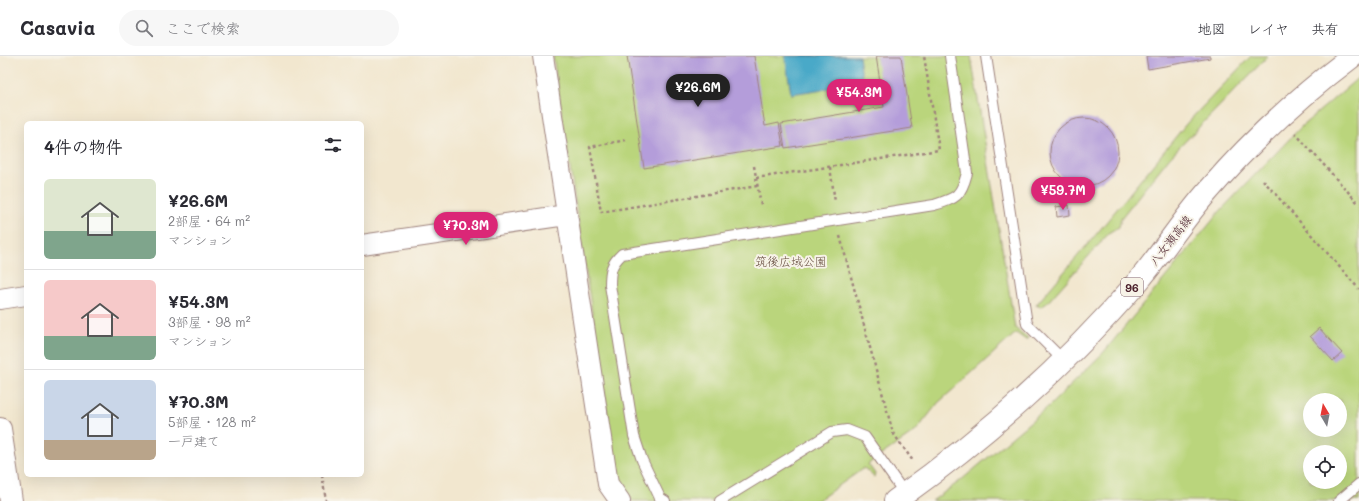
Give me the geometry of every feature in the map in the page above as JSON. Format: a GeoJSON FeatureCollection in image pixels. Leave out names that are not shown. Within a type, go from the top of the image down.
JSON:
{"type":"FeatureCollection","features":[{"type":"Feature","properties":{"kind":"main road","name":"八女瀬高線"},"geometry":{"type":"LineString","coordinates":[[900,497],[989,429],[1064,362],[1140,278],[1209,190],[1280,117],[1330,73],[1353,56]]}},
{"type":"Feature","properties":{"kind":"main road"},"geometry":{"type":"LineString","coordinates":[[0,429],[11,501]]}},
{"type":"Feature","properties":{"kind":"street"},"geometry":{"type":"LineString","coordinates":[[543,56],[608,484],[620,501]]}},
{"type":"Feature","properties":{"kind":"street"},"geometry":{"type":"LineString","coordinates":[[364,245],[566,215]]}},
{"type":"Feature","properties":{"kind":"street"},"geometry":{"type":"LineString","coordinates":[[0,299],[24,295]]}},
{"type":"Feature","properties":{"kind":"lane"},"geometry":{"type":"LineString","coordinates":[[665,501],[660,498],[634,436],[610,285],[610,271],[613,262],[622,254],[934,205],[953,199],[962,190],[967,173],[950,56]]}},
{"type":"Feature","properties":{"kind":"lane"},"geometry":{"type":"LineString","coordinates":[[986,56],[1027,324],[1064,362]]}},
{"type":"Feature","properties":{"kind":"lane"},"geometry":{"type":"LineString","coordinates":[[720,501],[832,432],[847,430],[865,437],[900,497]]}},
{"type":"Feature","properties":{"kind":"lane"},"geometry":{"type":"LineString","coordinates":[[1339,501],[1359,484]]}},
{"type":"Feature","properties":{"kind":"path"},"geometry":{"type":"LineString","coordinates":[[756,178],[939,150],[924,56]]}},
{"type":"Feature","properties":{"kind":"path"},"geometry":{"type":"LineString","coordinates":[[1280,117],[1359,204]]}},
{"type":"Feature","properties":{"kind":"path"},"geometry":{"type":"LineString","coordinates":[[626,140],[590,147],[601,212],[757,186]]}},
{"type":"Feature","properties":{"kind":"path"},"geometry":{"type":"LineString","coordinates":[[754,166],[761,205]]}},
{"type":"Feature","properties":{"kind":"path"},"geometry":{"type":"LineString","coordinates":[[830,167],[835,202]]}},
{"type":"Feature","properties":{"kind":"path"},"geometry":{"type":"LineString","coordinates":[[1263,180],[1359,288]]}},
{"type":"Feature","properties":{"kind":"path"},"geometry":{"type":"LineString","coordinates":[[840,235],[893,433],[915,464]]}},
{"type":"Feature","properties":{"kind":"path"},"geometry":{"type":"LineString","coordinates":[[322,477],[326,501]]}},
{"type":"Feature","properties":{"kind":"green space","name":"筑後広域公園"},"geometry":{"type":"Polygon","coordinates":[[[553,56],[971,56],[1015,328],[1028,338],[1026,340],[1016,333],[938,403],[916,431],[868,464],[875,474],[874,477],[864,468],[817,501],[632,501],[617,477],[553,56]]]}},
{"type":"Feature","properties":{"kind":"green space"},"geometry":{"type":"Polygon","coordinates":[[[1251,56],[1268,56],[1169,158],[1121,218],[1119,227],[1110,232],[1047,303],[1041,307],[1036,305],[1099,231],[1187,123],[1251,56]]]}},
{"type":"Feature","properties":{"kind":"green space"},"geometry":{"type":"Polygon","coordinates":[[[1359,77],[1359,501],[932,501],[960,481],[1049,406],[1103,353],[1221,210],[1302,126],[1359,77]]]}},
{"type":"Feature","properties":{"kind":"water"},"geometry":{"type":"Polygon","coordinates":[[[785,56],[859,56],[863,83],[791,94],[785,56]]]}},
{"type":"Feature","properties":{"kind":"building"},"geometry":{"type":"Polygon","coordinates":[[[627,56],[754,56],[765,126],[779,123],[783,146],[644,168],[627,56]]]}},
{"type":"Feature","properties":{"kind":"building"},"geometry":{"type":"Polygon","coordinates":[[[876,56],[901,56],[912,128],[785,148],[781,124],[884,107],[876,56]]]}},
{"type":"Feature","properties":{"kind":"building"},"geometry":{"type":"Polygon","coordinates":[[[1146,56],[1210,56],[1210,58],[1148,69],[1146,56]]]}},
{"type":"Feature","properties":{"kind":"building"},"geometry":{"type":"Polygon","coordinates":[[[1077,118],[1091,118],[1103,124],[1112,133],[1118,145],[1116,165],[1108,176],[1097,184],[1091,186],[1077,186],[1071,184],[1060,176],[1052,165],[1050,159],[1050,145],[1052,139],[1060,128],[1071,120],[1077,118]]]}},
{"type":"Feature","properties":{"kind":"building"},"geometry":{"type":"Polygon","coordinates":[[[1069,205],[1070,215],[1057,217],[1056,207],[1069,205]]]}},
{"type":"Feature","properties":{"kind":"building"},"geometry":{"type":"Polygon","coordinates":[[[1319,328],[1342,353],[1333,361],[1310,336],[1319,328]]]}}]}
